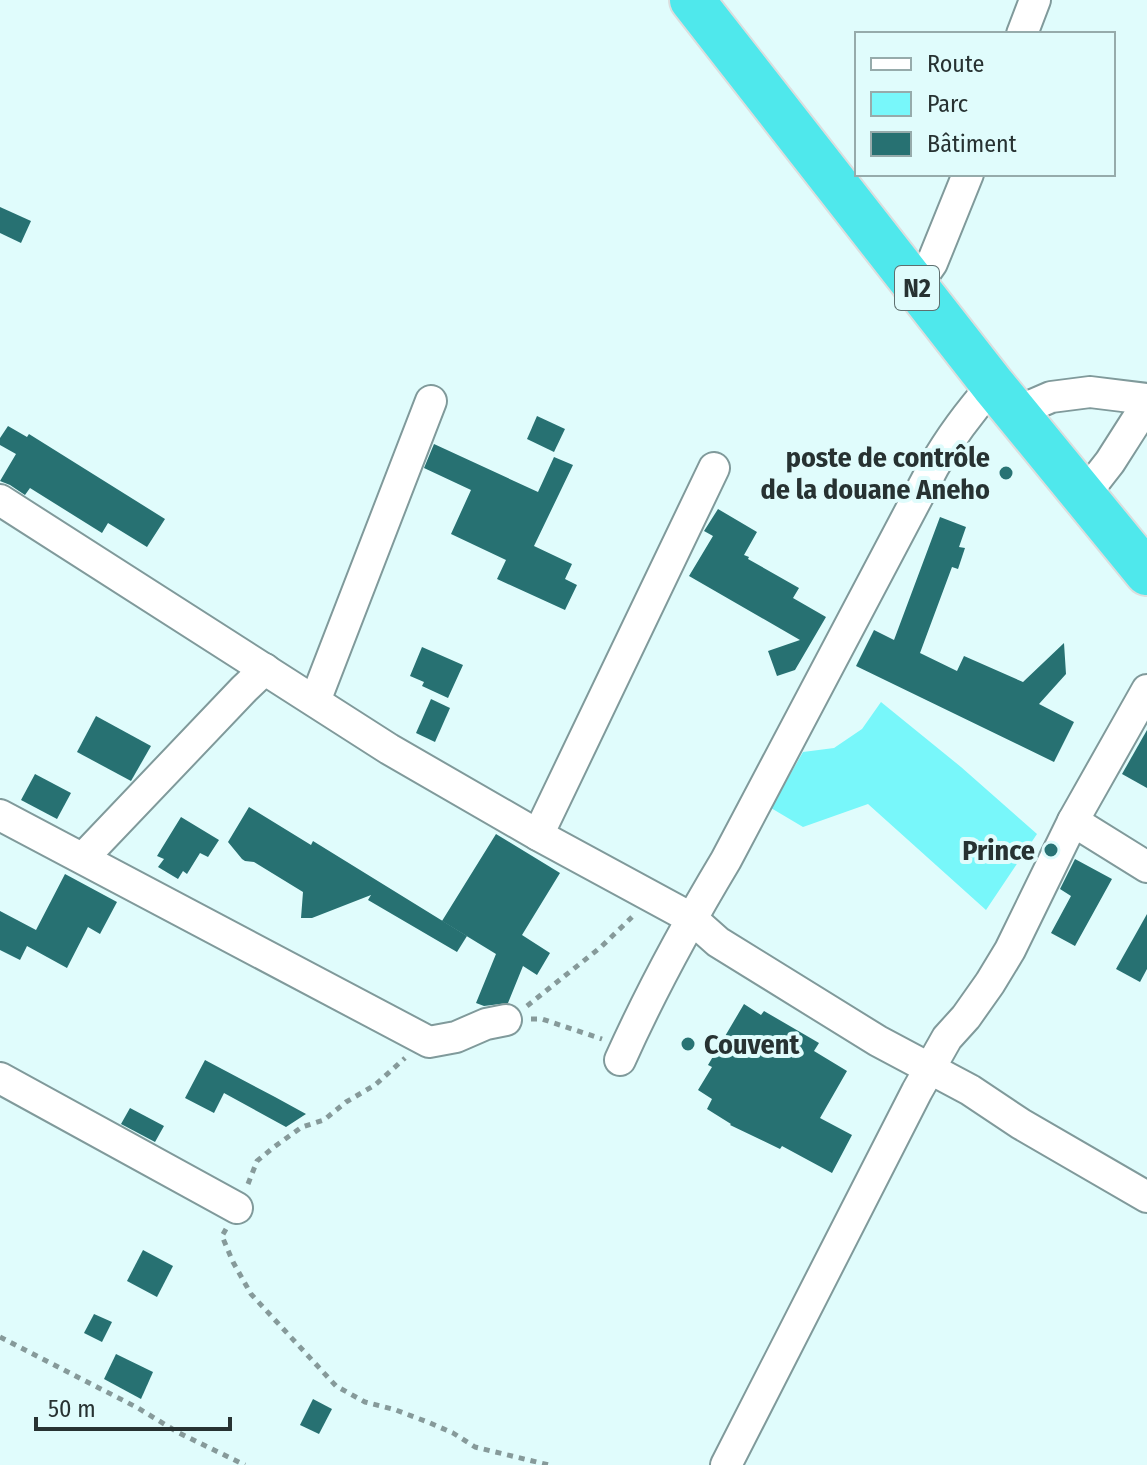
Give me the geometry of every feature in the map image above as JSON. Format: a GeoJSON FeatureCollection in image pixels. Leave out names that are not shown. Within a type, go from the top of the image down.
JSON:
{"type":"FeatureCollection","features":[{"type":"Feature","properties":{"kind":"highway","name":"N2"},"geometry":{"type":"LineString","coordinates":[[692,0],[916,286],[1147,573]]}},
{"type":"Feature","properties":{"kind":"street"},"geometry":{"type":"LineString","coordinates":[[1023,32],[1035,0]]}},
{"type":"Feature","properties":{"kind":"street"},"geometry":{"type":"LineString","coordinates":[[916,286],[937,253],[967,176]]}},
{"type":"Feature","properties":{"kind":"street"},"geometry":{"type":"LineString","coordinates":[[624,1052],[691,918],[726,860],[934,466],[969,412],[1005,398],[1090,392],[1147,401],[1110,462],[1085,494]]}},
{"type":"Feature","properties":{"kind":"street"},"geometry":{"type":"LineString","coordinates":[[315,701],[431,401]]}},
{"type":"Feature","properties":{"kind":"street"},"geometry":{"type":"LineString","coordinates":[[538,835],[714,468]]}},
{"type":"Feature","properties":{"kind":"street"},"geometry":{"type":"LineString","coordinates":[[0,500],[389,749],[691,918],[718,942],[763,971],[878,1041],[970,1090],[1021,1124],[1147,1197]]}},
{"type":"Feature","properties":{"kind":"street"},"geometry":{"type":"LineString","coordinates":[[83,858],[265,669]]}},
{"type":"Feature","properties":{"kind":"street"},"geometry":{"type":"LineString","coordinates":[[726,1465],[917,1091],[947,1038],[966,1017],[1010,950],[1073,821],[1147,690]]}},
{"type":"Feature","properties":{"kind":"street"},"geometry":{"type":"LineString","coordinates":[[0,815],[429,1042],[456,1037],[486,1024],[506,1020]]}},
{"type":"Feature","properties":{"kind":"street"},"geometry":{"type":"LineString","coordinates":[[1073,821],[1147,867]]}},
{"type":"Feature","properties":{"kind":"street"},"geometry":{"type":"LineString","coordinates":[[0,1078],[237,1208]]}},
{"type":"Feature","properties":{"kind":"path"},"geometry":{"type":"LineString","coordinates":[[506,1020],[601,947],[651,895]]}},
{"type":"Feature","properties":{"kind":"path"},"geometry":{"type":"LineString","coordinates":[[506,1020],[542,1019],[604,1040],[624,1052]]}},
{"type":"Feature","properties":{"kind":"path"},"geometry":{"type":"LineString","coordinates":[[429,1042],[375,1085],[324,1120],[302,1127],[257,1161],[222,1236],[251,1294],[336,1386],[365,1402],[396,1410],[453,1433],[475,1447],[549,1465]]}},
{"type":"Feature","properties":{"kind":"path"},"geometry":{"type":"LineString","coordinates":[[0,1337],[245,1465]]}},
{"type":"Feature","properties":{"kind":"green space"},"geometry":{"type":"Polygon","coordinates":[[[881,702],[1037,834],[986,910],[868,804],[803,827],[771,808],[803,752],[834,748],[862,729],[881,702]]]}},
{"type":"Feature","properties":{"kind":"building"},"geometry":{"type":"Polygon","coordinates":[[[0,207],[31,221],[21,243],[0,233],[0,207]]]}},
{"type":"Feature","properties":{"kind":"building"},"geometry":{"type":"Polygon","coordinates":[[[537,416],[565,429],[554,452],[527,439],[537,416]]]}},
{"type":"Feature","properties":{"kind":"building"},"geometry":{"type":"Polygon","coordinates":[[[8,426],[27,437],[29,434],[165,519],[147,547],[108,523],[102,533],[30,488],[25,495],[0,481],[16,454],[0,445],[0,438],[8,426]]]}},
{"type":"Feature","properties":{"kind":"building"},"geometry":{"type":"Polygon","coordinates":[[[434,444],[538,492],[554,457],[573,465],[534,546],[572,564],[565,579],[577,585],[565,610],[497,579],[506,560],[451,534],[471,490],[424,468],[434,444]]]}},
{"type":"Feature","properties":{"kind":"building"},"geometry":{"type":"Polygon","coordinates":[[[718,509],[757,532],[744,555],[748,559],[799,588],[793,598],[826,617],[795,670],[777,676],[768,651],[800,640],[689,576],[713,536],[704,531],[718,509]]]}},
{"type":"Feature","properties":{"kind":"building"},"geometry":{"type":"Polygon","coordinates":[[[940,517],[966,527],[959,547],[965,548],[958,569],[952,567],[920,653],[957,671],[964,656],[1023,682],[1064,643],[1066,674],[1039,704],[1074,722],[1054,762],[856,666],[874,630],[894,640],[940,517]]]}},
{"type":"Feature","properties":{"kind":"building"},"geometry":{"type":"Polygon","coordinates":[[[422,647],[463,665],[448,698],[422,686],[424,682],[410,676],[422,647]]]}},
{"type":"Feature","properties":{"kind":"building"},"geometry":{"type":"Polygon","coordinates":[[[431,699],[450,708],[435,742],[416,733],[431,699]]]}},
{"type":"Feature","properties":{"kind":"building"},"geometry":{"type":"Polygon","coordinates":[[[96,716],[151,746],[131,781],[77,752],[96,716]]]}},
{"type":"Feature","properties":{"kind":"building"},"geometry":{"type":"Polygon","coordinates":[[[1147,730],[1147,788],[1122,774],[1147,730]]]}},
{"type":"Feature","properties":{"kind":"building"},"geometry":{"type":"Polygon","coordinates":[[[35,774],[71,793],[57,819],[21,800],[35,774]]]}},
{"type":"Feature","properties":{"kind":"building"},"geometry":{"type":"Polygon","coordinates":[[[249,807],[311,845],[313,841],[467,936],[457,952],[368,900],[371,895],[312,918],[301,918],[303,892],[254,862],[242,859],[228,842],[249,807]]]}},
{"type":"Feature","properties":{"kind":"building"},"geometry":{"type":"Polygon","coordinates":[[[181,817],[219,840],[208,857],[200,853],[187,874],[183,871],[178,879],[158,867],[164,859],[157,856],[181,817]]]}},
{"type":"Feature","properties":{"kind":"building"},"geometry":{"type":"Polygon","coordinates":[[[496,834],[560,873],[522,935],[550,953],[537,975],[523,966],[508,1003],[484,1006],[476,1003],[496,954],[442,921],[496,834]]]}},
{"type":"Feature","properties":{"kind":"building"},"geometry":{"type":"Polygon","coordinates":[[[1075,859],[1112,879],[1075,946],[1051,933],[1071,896],[1060,889],[1075,859]]]}},
{"type":"Feature","properties":{"kind":"building"},"geometry":{"type":"Polygon","coordinates":[[[65,874],[117,902],[100,934],[88,927],[67,968],[27,946],[20,960],[0,950],[0,911],[36,930],[65,874]]]}},
{"type":"Feature","properties":{"kind":"building"},"geometry":{"type":"Polygon","coordinates":[[[1147,914],[1147,969],[1140,982],[1116,969],[1147,914]]]}},
{"type":"Feature","properties":{"kind":"building"},"geometry":{"type":"Polygon","coordinates":[[[744,1004],[761,1015],[764,1011],[819,1043],[814,1051],[847,1071],[820,1118],[852,1135],[832,1173],[782,1146],[780,1149],[730,1125],[707,1109],[712,1099],[698,1090],[712,1067],[708,1065],[744,1004]]]}},
{"type":"Feature","properties":{"kind":"building"},"geometry":{"type":"Polygon","coordinates":[[[205,1060],[306,1114],[286,1127],[224,1093],[214,1113],[185,1098],[205,1060]]]}},
{"type":"Feature","properties":{"kind":"building"},"geometry":{"type":"Polygon","coordinates":[[[130,1108],[164,1126],[155,1142],[121,1124],[130,1108]]]}},
{"type":"Feature","properties":{"kind":"building"},"geometry":{"type":"Polygon","coordinates":[[[143,1250],[173,1266],[157,1297],[127,1281],[143,1250]]]}},
{"type":"Feature","properties":{"kind":"building"},"geometry":{"type":"Polygon","coordinates":[[[94,1314],[112,1322],[102,1342],[84,1333],[94,1314]]]}},
{"type":"Feature","properties":{"kind":"building"},"geometry":{"type":"Polygon","coordinates":[[[116,1354],[153,1372],[141,1399],[104,1379],[116,1354]]]}},
{"type":"Feature","properties":{"kind":"building"},"geometry":{"type":"Polygon","coordinates":[[[313,1399],[332,1409],[319,1434],[300,1425],[313,1399]]]}},
{"type":"Feature","properties":{"kind":"place","name":"poste de contrôle de la douane Aneho"},"geometry":{"type":"Point","coordinates":[1006,473]}},
{"type":"Feature","properties":{"kind":"place","name":"Prince"},"geometry":{"type":"Point","coordinates":[1051,850]}},
{"type":"Feature","properties":{"kind":"place","name":"Couvent"},"geometry":{"type":"Point","coordinates":[688,1044]}}]}
